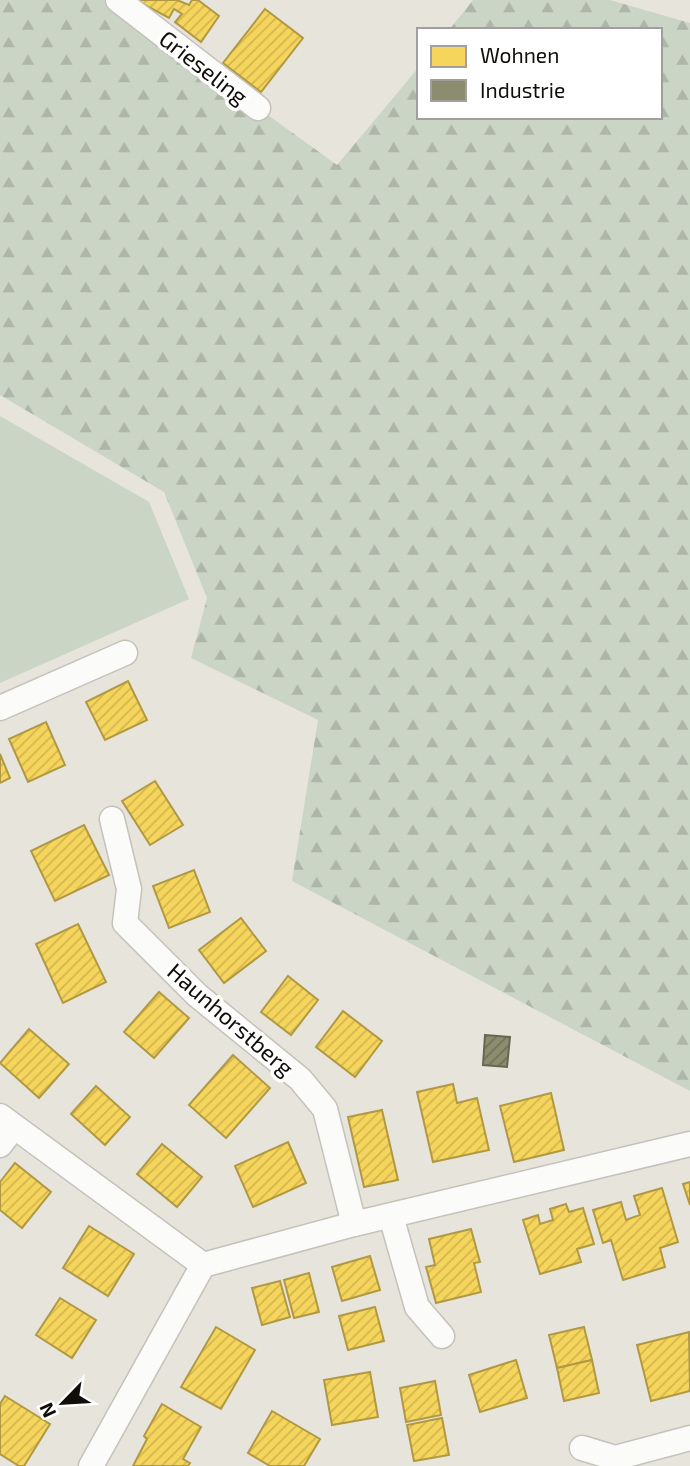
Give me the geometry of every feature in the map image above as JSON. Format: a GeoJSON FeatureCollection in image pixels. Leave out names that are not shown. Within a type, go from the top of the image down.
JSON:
{"type":"FeatureCollection","features":[{"type":"Feature","properties":{"kind":"street","name":"Grieseling"},"geometry":{"type":"LineString","coordinates":[[118,0],[258,108]]}},
{"type":"Feature","properties":{"kind":"street"},"geometry":{"type":"LineString","coordinates":[[0,708],[125,653]]}},
{"type":"Feature","properties":{"kind":"street","name":"Haunhorstberg"},"geometry":{"type":"LineString","coordinates":[[112,819],[129,889],[125,923],[197,995],[300,1079],[325,1110],[354,1224]]}},
{"type":"Feature","properties":{"kind":"street"},"geometry":{"type":"LineString","coordinates":[[5,1129],[203,1265]]}},
{"type":"Feature","properties":{"kind":"street"},"geometry":{"type":"LineString","coordinates":[[91,1466],[203,1265],[354,1224],[690,1143]]}},
{"type":"Feature","properties":{"kind":"street"},"geometry":{"type":"LineString","coordinates":[[391,1216],[417,1307],[442,1336]]}},
{"type":"Feature","properties":{"kind":"street"},"geometry":{"type":"LineString","coordinates":[[582,1448],[615,1458],[690,1438]]}},
{"type":"Feature","properties":{"kind":"green space"},"geometry":{"type":"Polygon","coordinates":[[[0,0],[109,0],[337,165],[417,69],[417,119],[662,119],[662,28],[451,28],[473,0],[610,0],[690,23],[690,1091],[292,881],[318,720],[191,658],[207,598],[164,492],[0,395],[0,0]]]}},
{"type":"Feature","properties":{"kind":"green space"},"geometry":{"type":"Polygon","coordinates":[[[0,416],[149,502],[189,599],[0,683],[0,416]]]}},
{"type":"Feature","properties":{"kind":"building: Wohnen"},"geometry":{"type":"Polygon","coordinates":[[[136,0],[177,0],[189,5],[192,0],[198,0],[219,16],[201,42],[175,22],[182,14],[174,9],[169,18],[136,0]]]}},
{"type":"Feature","properties":{"kind":"building: Wohnen"},"geometry":{"type":"Polygon","coordinates":[[[265,9],[303,38],[261,92],[223,63],[265,9]]]}},
{"type":"Feature","properties":{"kind":"building: Wohnen"},"geometry":{"type":"Polygon","coordinates":[[[128,681],[147,720],[105,740],[86,702],[128,681]]]}},
{"type":"Feature","properties":{"kind":"building: Wohnen"},"geometry":{"type":"Polygon","coordinates":[[[46,722],[65,765],[28,782],[9,739],[46,722]]]}},
{"type":"Feature","properties":{"kind":"building: Wohnen"},"geometry":{"type":"Polygon","coordinates":[[[0,754],[10,778],[0,783],[0,754]]]}},
{"type":"Feature","properties":{"kind":"building: Wohnen"},"geometry":{"type":"Polygon","coordinates":[[[155,781],[183,825],[150,845],[122,801],[155,781]]]}},
{"type":"Feature","properties":{"kind":"building: Wohnen"},"geometry":{"type":"Polygon","coordinates":[[[84,825],[109,875],[55,901],[31,851],[84,825]]]}},
{"type":"Feature","properties":{"kind":"building: Wohnen"},"geometry":{"type":"Polygon","coordinates":[[[194,870],[210,912],[169,928],[153,886],[194,870]]]}},
{"type":"Feature","properties":{"kind":"building: Wohnen"},"geometry":{"type":"Polygon","coordinates":[[[241,918],[266,951],[224,983],[199,950],[241,918]]]}},
{"type":"Feature","properties":{"kind":"building: Wohnen"},"geometry":{"type":"Polygon","coordinates":[[[78,924],[106,982],[63,1003],[36,944],[78,924]]]}},
{"type":"Feature","properties":{"kind":"building: Wohnen"},"geometry":{"type":"Polygon","coordinates":[[[288,976],[318,1000],[291,1035],[261,1012],[288,976]]]}},
{"type":"Feature","properties":{"kind":"building: Wohnen"},"geometry":{"type":"Polygon","coordinates":[[[159,992],[189,1018],[154,1058],[124,1032],[159,992]]]}},
{"type":"Feature","properties":{"kind":"building: Wohnen"},"geometry":{"type":"Polygon","coordinates":[[[343,1011],[382,1041],[355,1077],[316,1047],[343,1011]]]}},
{"type":"Feature","properties":{"kind":"building: Wohnen"},"geometry":{"type":"Polygon","coordinates":[[[29,1029],[69,1064],[39,1098],[0,1063],[29,1029]]]}},
{"type":"Feature","properties":{"kind":"building: Wohnen"},"geometry":{"type":"Polygon","coordinates":[[[233,1055],[270,1088],[226,1138],[189,1105],[233,1055]]]}},
{"type":"Feature","properties":{"kind":"building: Wohnen"},"geometry":{"type":"Polygon","coordinates":[[[453,1084],[457,1103],[477,1098],[489,1150],[433,1162],[417,1092],[453,1084]]]}},
{"type":"Feature","properties":{"kind":"building: Wohnen"},"geometry":{"type":"Polygon","coordinates":[[[96,1086],[130,1117],[105,1145],[71,1114],[96,1086]]]}},
{"type":"Feature","properties":{"kind":"building: Wohnen"},"geometry":{"type":"Polygon","coordinates":[[[551,1093],[564,1150],[514,1162],[500,1106],[551,1093]]]}},
{"type":"Feature","properties":{"kind":"building: Wohnen"},"geometry":{"type":"Polygon","coordinates":[[[382,1110],[398,1180],[364,1187],[348,1117],[382,1110]]]}},
{"type":"Feature","properties":{"kind":"building: Wohnen"},"geometry":{"type":"Polygon","coordinates":[[[288,1142],[306,1183],[253,1207],[235,1166],[288,1142]]]}},
{"type":"Feature","properties":{"kind":"building: Wohnen"},"geometry":{"type":"Polygon","coordinates":[[[162,1144],[202,1177],[177,1207],[137,1174],[162,1144]]]}},
{"type":"Feature","properties":{"kind":"building: Wohnen"},"geometry":{"type":"Polygon","coordinates":[[[15,1163],[51,1192],[22,1228],[0,1210],[0,1182],[15,1163]]]}},
{"type":"Feature","properties":{"kind":"building: Wohnen"},"geometry":{"type":"Polygon","coordinates":[[[690,1182],[690,1205],[683,1184],[690,1182]]]}},
{"type":"Feature","properties":{"kind":"building: Wohnen"},"geometry":{"type":"Polygon","coordinates":[[[662,1188],[678,1242],[660,1248],[665,1267],[623,1280],[611,1240],[603,1243],[593,1210],[621,1202],[626,1220],[640,1215],[634,1196],[662,1188]]]}},
{"type":"Feature","properties":{"kind":"building: Wohnen"},"geometry":{"type":"Polygon","coordinates":[[[566,1204],[569,1212],[583,1208],[594,1244],[577,1249],[581,1262],[540,1274],[523,1220],[538,1215],[540,1224],[553,1220],[550,1209],[566,1204]]]}},
{"type":"Feature","properties":{"kind":"building: Wohnen"},"geometry":{"type":"Polygon","coordinates":[[[89,1226],[134,1254],[108,1296],[63,1268],[89,1226]]]}},
{"type":"Feature","properties":{"kind":"building: Wohnen"},"geometry":{"type":"Polygon","coordinates":[[[471,1229],[480,1262],[474,1263],[481,1292],[436,1303],[426,1267],[435,1265],[429,1239],[471,1229]]]}},
{"type":"Feature","properties":{"kind":"building: Wohnen"},"geometry":{"type":"Polygon","coordinates":[[[370,1256],[380,1290],[342,1301],[332,1267],[370,1256]]]}},
{"type":"Feature","properties":{"kind":"building: Wohnen"},"geometry":{"type":"Polygon","coordinates":[[[309,1273],[319,1312],[294,1318],[284,1280],[309,1273]]]}},
{"type":"Feature","properties":{"kind":"building: Wohnen"},"geometry":{"type":"Polygon","coordinates":[[[280,1281],[290,1317],[262,1325],[252,1288],[280,1281]]]}},
{"type":"Feature","properties":{"kind":"building: Wohnen"},"geometry":{"type":"Polygon","coordinates":[[[60,1298],[96,1320],[72,1358],[36,1335],[60,1298]]]}},
{"type":"Feature","properties":{"kind":"building: Wohnen"},"geometry":{"type":"Polygon","coordinates":[[[375,1307],[384,1341],[348,1350],[339,1316],[375,1307]]]}},
{"type":"Feature","properties":{"kind":"building: Wohnen"},"geometry":{"type":"Polygon","coordinates":[[[216,1327],[255,1350],[221,1409],[181,1387],[216,1327]]]}},
{"type":"Feature","properties":{"kind":"building: Wohnen"},"geometry":{"type":"Polygon","coordinates":[[[584,1327],[592,1360],[557,1368],[549,1335],[584,1327]]]}},
{"type":"Feature","properties":{"kind":"building: Wohnen"},"geometry":{"type":"Polygon","coordinates":[[[689,1332],[690,1391],[651,1401],[637,1345],[689,1332]]]}},
{"type":"Feature","properties":{"kind":"building: Wohnen"},"geometry":{"type":"Polygon","coordinates":[[[516,1360],[527,1398],[480,1412],[469,1375],[516,1360]]]}},
{"type":"Feature","properties":{"kind":"building: Wohnen"},"geometry":{"type":"Polygon","coordinates":[[[592,1360],[599,1393],[564,1401],[557,1368],[592,1360]]]}},
{"type":"Feature","properties":{"kind":"building: Wohnen"},"geometry":{"type":"Polygon","coordinates":[[[370,1372],[378,1417],[332,1425],[324,1380],[370,1372]]]}},
{"type":"Feature","properties":{"kind":"building: Wohnen"},"geometry":{"type":"Polygon","coordinates":[[[435,1381],[441,1415],[406,1422],[400,1388],[435,1381]]]}},
{"type":"Feature","properties":{"kind":"building: Wohnen"},"geometry":{"type":"Polygon","coordinates":[[[5,1396],[50,1424],[24,1466],[19,1466],[0,1454],[0,1404],[5,1396]]]}},
{"type":"Feature","properties":{"kind":"building: Wohnen"},"geometry":{"type":"Polygon","coordinates":[[[162,1404],[201,1427],[183,1459],[190,1463],[188,1466],[133,1466],[147,1439],[144,1436],[162,1404]]]}},
{"type":"Feature","properties":{"kind":"building: Wohnen"},"geometry":{"type":"Polygon","coordinates":[[[272,1411],[320,1439],[304,1466],[270,1466],[248,1453],[272,1411]]]}},
{"type":"Feature","properties":{"kind":"building: Wohnen"},"geometry":{"type":"Polygon","coordinates":[[[442,1418],[449,1455],[414,1461],[407,1425],[442,1418]]]}},
{"type":"Feature","properties":{"kind":"building: Industrie"},"geometry":{"type":"Polygon","coordinates":[[[485,1035],[510,1037],[507,1067],[483,1065],[485,1035]]]}}]}
